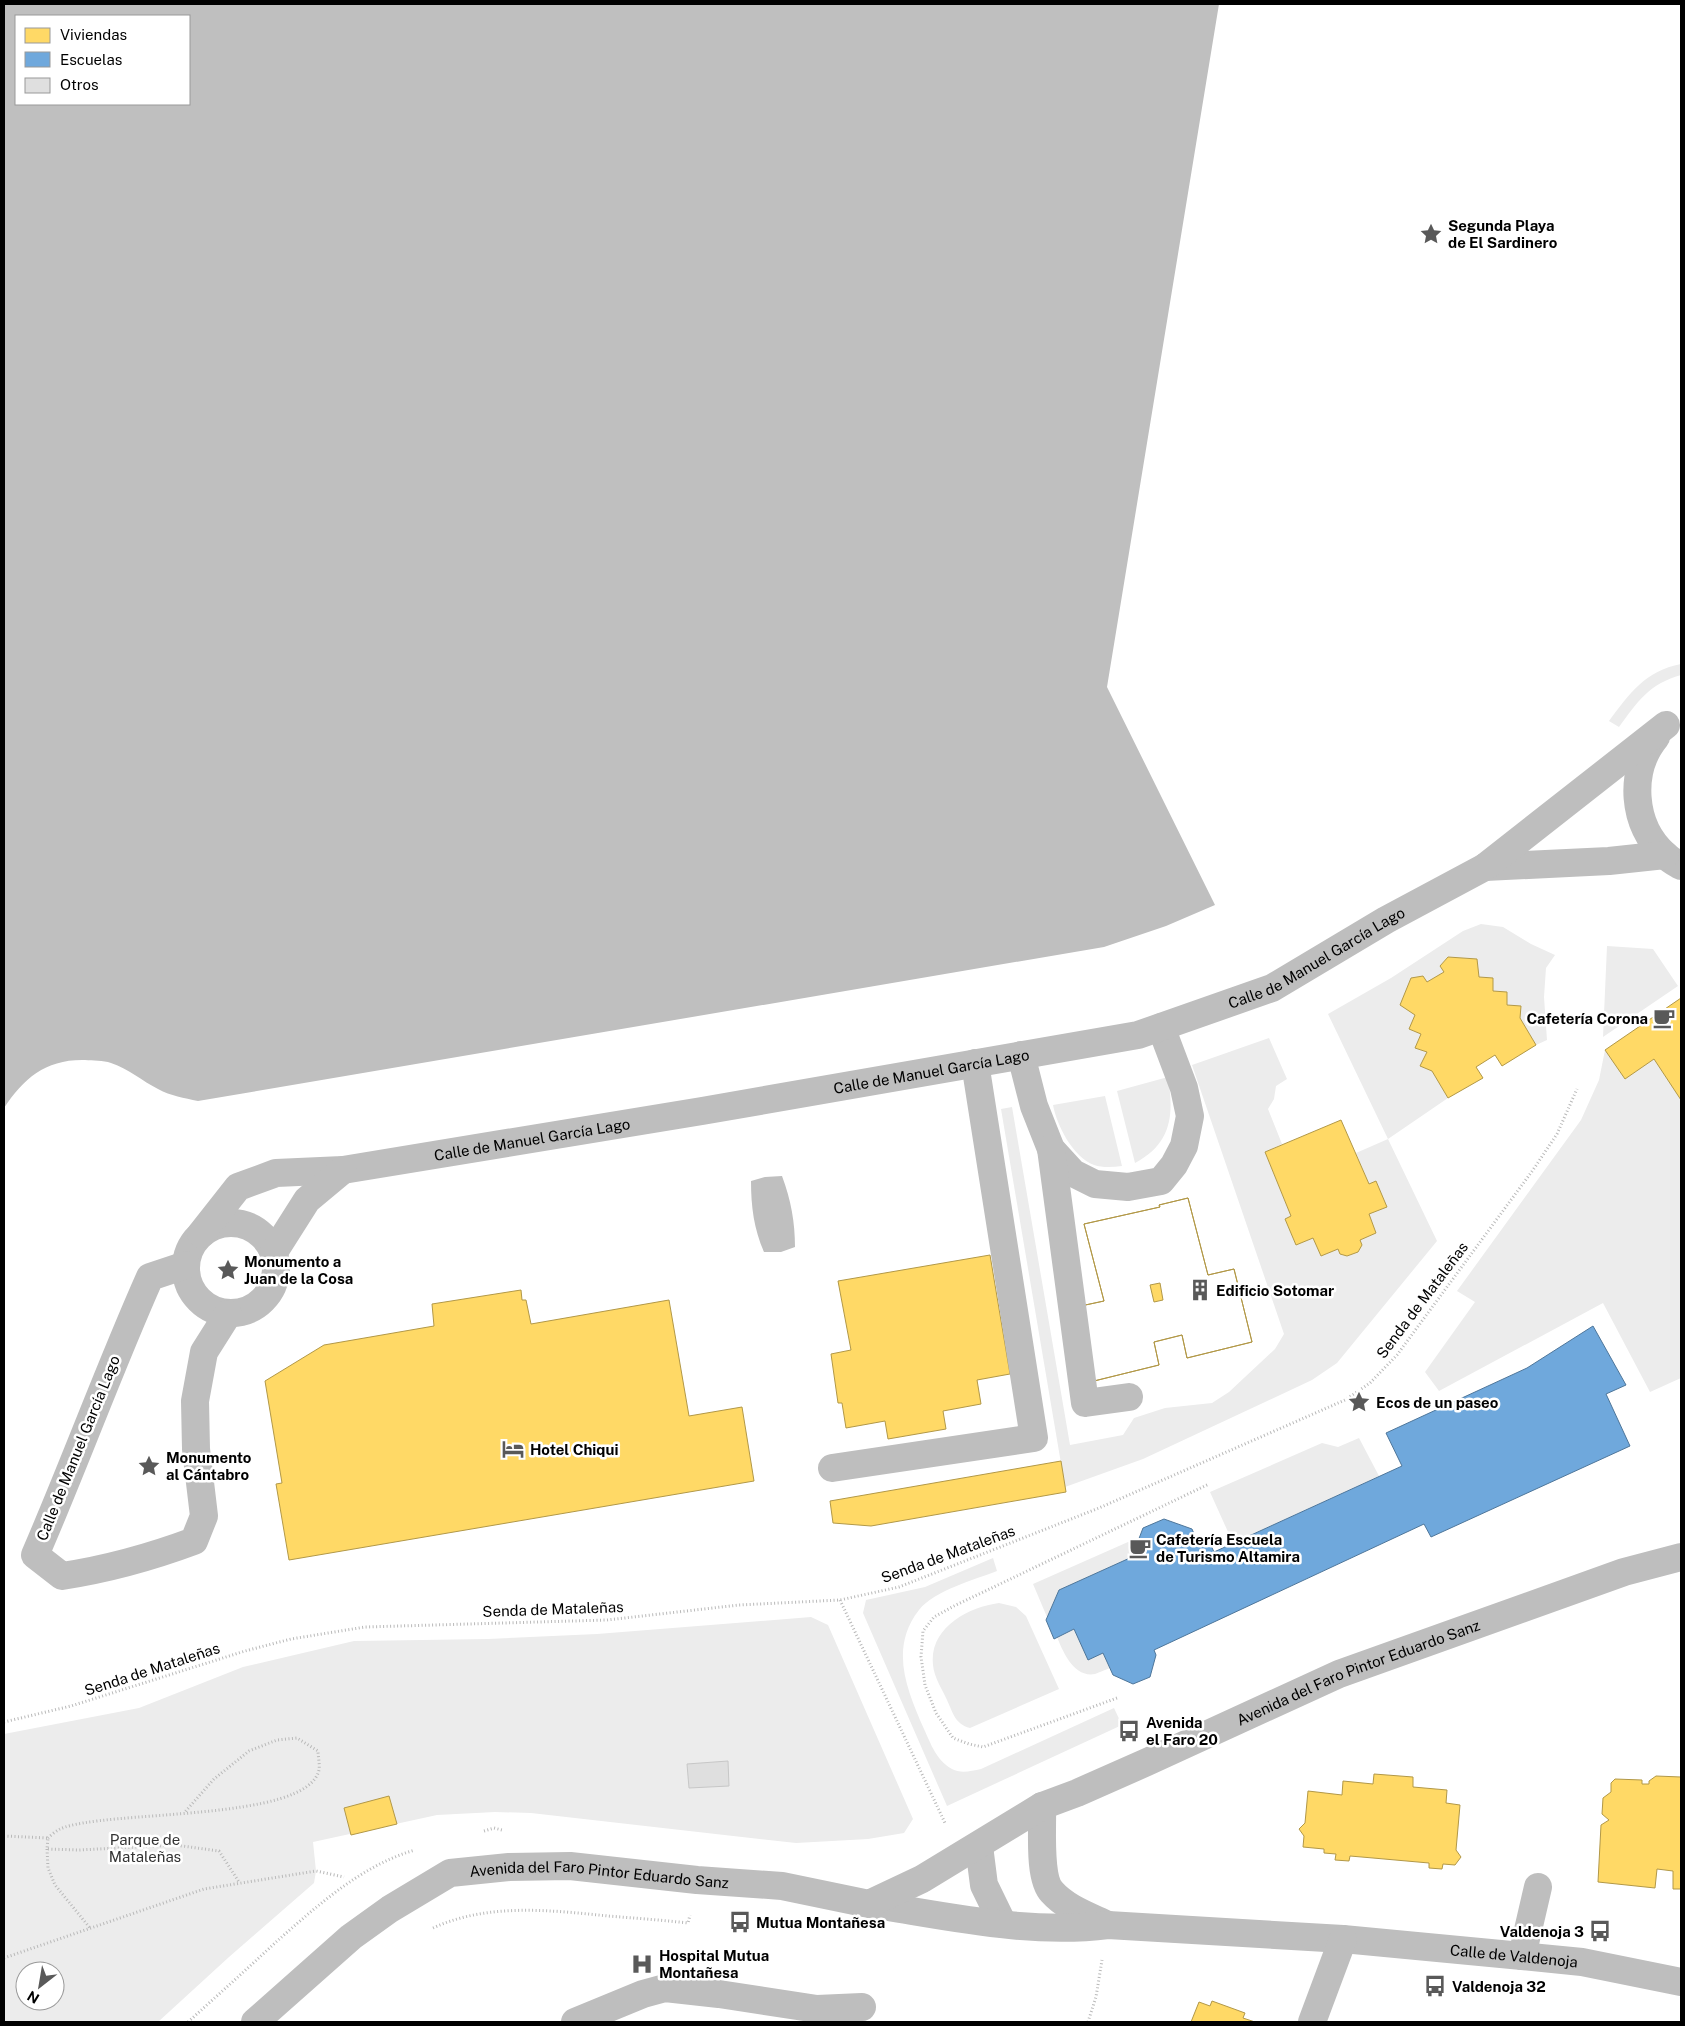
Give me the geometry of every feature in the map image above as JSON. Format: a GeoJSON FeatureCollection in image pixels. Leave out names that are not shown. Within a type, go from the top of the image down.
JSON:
{"type":"FeatureCollection","features":[{"type":"Feature","properties":{"kind":"street"},"geometry":{"type":"LineString","coordinates":[[1673,861],[1647,832],[1638,804],[1638,775],[1648,748],[1674,720]]}},
{"type":"Feature","properties":{"kind":"street","name":"Calle de Manuel García Lago"},"geometry":{"type":"LineString","coordinates":[[201,1234],[238,1187],[276,1173],[343,1170],[702,1111],[1138,1035],[1161,1027],[1272,988],[1386,920],[1484,868],[1674,720]]}},
{"type":"Feature","properties":{"kind":"street","name":"Calle de Manuel García Lago"},"geometry":{"type":"LineString","coordinates":[[1484,868],[1610,861],[1673,861]]}},
{"type":"Feature","properties":{"kind":"street"},"geometry":{"type":"LineString","coordinates":[[1051,1149],[1073,1174],[1095,1184],[1128,1187],[1161,1181],[1174,1165],[1184,1146],[1190,1116],[1184,1088],[1161,1027]]}},
{"type":"Feature","properties":{"kind":"street"},"geometry":{"type":"LineString","coordinates":[[1021,1055],[1034,1106],[1051,1149],[1085,1403],[1129,1397]]}},
{"type":"Feature","properties":{"kind":"street"},"geometry":{"type":"LineString","coordinates":[[832,1468],[1034,1438],[975,1063]]}},
{"type":"Feature","properties":{"kind":"street"},"geometry":{"type":"LineString","coordinates":[[274,1252],[307,1200],[343,1170]]}},
{"type":"Feature","properties":{"kind":"street"},"geometry":{"type":"LineString","coordinates":[[228,1223],[242,1224],[255,1230],[266,1239],[274,1252],[277,1272],[274,1285],[266,1298],[256,1307],[242,1313],[228,1314],[214,1310],[202,1303],[193,1293],[187,1280],[186,1265],[188,1253],[193,1243],[201,1234],[213,1226],[228,1223]]}},
{"type":"Feature","properties":{"kind":"street","name":"Calle de Manuel García Lago"},"geometry":{"type":"LineString","coordinates":[[186,1265],[150,1277],[117,1350],[77,1457],[35,1555],[62,1576],[95,1571],[156,1556],[194,1540],[204,1516],[196,1449],[195,1401],[204,1352],[228,1314]]}},
{"type":"Feature","properties":{"kind":"street","name":"Avenida del Faro Pintor Eduardo Sanz"},"geometry":{"type":"LineString","coordinates":[[970,1850],[1042,1806],[1077,1793],[1156,1758],[1339,1674],[1624,1572],[1681,1557]]}},
{"type":"Feature","properties":{"kind":"street","name":"Calle de Valdenoja"},"geometry":{"type":"LineString","coordinates":[[1042,1806],[1044,1868],[1050,1891],[1071,1907],[1108,1925]]}},
{"type":"Feature","properties":{"kind":"street"},"geometry":{"type":"LineString","coordinates":[[869,1904],[922,1879],[970,1850],[1003,1924]]}},
{"type":"Feature","properties":{"kind":"street","name":"Avenida del Faro Pintor Eduardo Sanz"},"geometry":{"type":"LineString","coordinates":[[255,2022],[291,1988],[351,1937],[390,1909],[450,1873],[509,1867],[570,1866],[697,1880],[782,1886],[869,1904]]}},
{"type":"Feature","properties":{"kind":"street"},"geometry":{"type":"LineString","coordinates":[[1522,1956],[1538,1887]]}},
{"type":"Feature","properties":{"kind":"street","name":"Calle de Valdenoja"},"geometry":{"type":"LineString","coordinates":[[869,1904],[1003,1924],[1079,1929],[1108,1925],[1343,1939],[1522,1956],[1582,1962],[1681,1982]]}},
{"type":"Feature","properties":{"kind":"street"},"geometry":{"type":"LineString","coordinates":[[1312,2022],[1343,1939]]}},
{"type":"Feature","properties":{"kind":"street"},"geometry":{"type":"LineString","coordinates":[[575,2022],[643,1994],[665,1988],[817,2009],[862,2007]]}},
{"type":"Feature","properties":{"kind":"path","name":"Senda de Mataleñas"},"geometry":{"type":"LineString","coordinates":[[4,1722],[71,1706],[263,1646],[291,1639],[366,1627],[607,1620],[739,1605],[840,1600],[900,1587],[1099,1508],[1345,1400],[1370,1383],[1397,1355],[1534,1170],[1557,1134],[1577,1089]]}},
{"type":"Feature","properties":{"kind":"path"},"geometry":{"type":"LineString","coordinates":[[1117,1698],[983,1747],[969,1744],[953,1738],[936,1713],[925,1685],[921,1657],[924,1631],[934,1618],[954,1606],[1209,1484]]}},
{"type":"Feature","properties":{"kind":"path"},"geometry":{"type":"LineString","coordinates":[[840,1600],[970,1850]]}},
{"type":"Feature","properties":{"kind":"path"},"geometry":{"type":"LineString","coordinates":[[4,1836],[48,1838],[60,1829],[90,1822],[184,1813],[257,1805],[293,1794],[311,1783],[319,1770],[318,1751],[297,1738],[277,1740],[249,1751],[214,1779],[184,1813]]}},
{"type":"Feature","properties":{"kind":"path"},"geometry":{"type":"LineString","coordinates":[[48,1838],[46,1849],[48,1868],[55,1885],[90,1928]]}},
{"type":"Feature","properties":{"kind":"path"},"geometry":{"type":"LineString","coordinates":[[46,1849],[79,1850],[175,1845],[220,1851],[239,1882]]}},
{"type":"Feature","properties":{"kind":"path"},"geometry":{"type":"LineString","coordinates":[[4,1958],[204,1889],[316,1871],[344,1877]]}},
{"type":"Feature","properties":{"kind":"path"},"geometry":{"type":"LineString","coordinates":[[427,1931],[466,1916],[509,1910],[559,1911],[688,1923]]}},
{"type":"Feature","properties":{"kind":"path"},"geometry":{"type":"LineString","coordinates":[[1088,2022],[1096,1997]]}},
{"type":"Feature","properties":{"kind":"green space"},"geometry":{"type":"Polygon","coordinates":[[[1681,664],[1681,675],[1660,683],[1652,689],[1639,701],[1619,727],[1609,721],[1639,685],[1668,667],[1681,664]]]}},
{"type":"Feature","properties":{"kind":"green space"},"geometry":{"type":"Polygon","coordinates":[[[1481,924],[1503,927],[1531,944],[1555,955],[1546,968],[1544,997],[1547,1040],[1536,1045],[1520,1018],[1521,1006],[1507,1005],[1507,992],[1493,991],[1493,978],[1479,977],[1476,959],[1448,957],[1440,966],[1444,972],[1427,982],[1423,976],[1411,978],[1415,1015],[1421,1034],[1415,1048],[1427,1052],[1421,1066],[1432,1071],[1448,1098],[1388,1139],[1328,1014],[1391,978],[1463,931],[1481,924]]]}},
{"type":"Feature","properties":{"kind":"green space"},"geometry":{"type":"Polygon","coordinates":[[[1607,946],[1653,949],[1678,986],[1603,1037],[1607,946]]]}},
{"type":"Feature","properties":{"kind":"green space"},"geometry":{"type":"Polygon","coordinates":[[[1269,1038],[1287,1079],[1276,1086],[1274,1099],[1268,1109],[1282,1144],[1265,1152],[1291,1216],[1285,1219],[1296,1245],[1313,1238],[1321,1256],[1338,1249],[1340,1254],[1347,1256],[1358,1252],[1360,1240],[1376,1233],[1369,1214],[1386,1207],[1369,1184],[1356,1153],[1388,1139],[1437,1241],[1337,1363],[1312,1380],[1143,1459],[1065,1487],[1001,1109],[1012,1107],[1070,1445],[1123,1435],[1134,1418],[1165,1408],[1212,1403],[1229,1392],[1275,1349],[1284,1334],[1192,1065],[1269,1038]]]}},
{"type":"Feature","properties":{"kind":"green space"},"geometry":{"type":"Polygon","coordinates":[[[1605,1050],[1625,1079],[1654,1059],[1681,1100],[1681,1378],[1650,1392],[1603,1303],[1439,1391],[1425,1372],[1475,1302],[1457,1291],[1581,1120],[1599,1080],[1605,1050]]]}},
{"type":"Feature","properties":{"kind":"green space"},"geometry":{"type":"Polygon","coordinates":[[[1168,1077],[1171,1104],[1168,1127],[1157,1146],[1135,1163],[1117,1091],[1168,1077]]]}},
{"type":"Feature","properties":{"kind":"green space"},"geometry":{"type":"Polygon","coordinates":[[[1105,1096],[1122,1166],[1097,1166],[1079,1155],[1062,1131],[1053,1105],[1105,1096]]]}},
{"type":"Feature","properties":{"kind":"green space"},"geometry":{"type":"Polygon","coordinates":[[[1359,1438],[1379,1476],[1233,1543],[1210,1492],[1322,1443],[1338,1447],[1359,1438]]]}},
{"type":"Feature","properties":{"kind":"green space"},"geometry":{"type":"Polygon","coordinates":[[[1128,1542],[1137,1544],[1132,1557],[1059,1590],[1047,1617],[1033,1584],[1128,1542]]]}},
{"type":"Feature","properties":{"kind":"green space"},"geometry":{"type":"Polygon","coordinates":[[[993,1558],[997,1571],[955,1586],[926,1603],[910,1624],[905,1639],[903,1654],[907,1684],[918,1714],[938,1756],[952,1769],[962,1772],[970,1771],[981,1769],[1114,1708],[1122,1725],[947,1806],[863,1613],[866,1600],[925,1587],[993,1558]]]}},
{"type":"Feature","properties":{"kind":"green space"},"geometry":{"type":"Polygon","coordinates":[[[999,1603],[1016,1607],[1026,1616],[1059,1689],[970,1728],[961,1724],[953,1714],[935,1674],[933,1652],[937,1640],[953,1622],[975,1609],[999,1603]]]}},
{"type":"Feature","properties":{"kind":"green space","name":"Parque de Mataleñas"},"geometry":{"type":"Polygon","coordinates":[[[811,1617],[828,1625],[913,1819],[904,1833],[868,1839],[796,1843],[531,1813],[495,1812],[437,1815],[313,1842],[316,1871],[314,1883],[158,2022],[4,2022],[4,1734],[139,1708],[243,1667],[354,1641],[488,1639],[597,1634],[811,1617]]]}},
{"type":"Feature","properties":{"kind":"green space"},"geometry":{"type":"Polygon","coordinates":[[[1074,1629],[1088,1659],[1103,1653],[1110,1668],[1095,1674],[1088,1674],[1081,1672],[1070,1663],[1057,1637],[1074,1629]]]}},
{"type":"Feature","properties":{"kind":"shaded area"},"geometry":{"type":"Polygon","coordinates":[[[4,4],[1219,4],[1107,687],[1215,905],[1166,926],[1104,947],[198,1101],[163,1091],[124,1068],[111,1063],[85,1060],[59,1063],[37,1072],[12,1097],[4,1108],[4,4]]]}},
{"type":"Feature","properties":{"kind":"shaded area"},"geometry":{"type":"Polygon","coordinates":[[[782,1176],[792,1211],[795,1247],[781,1252],[764,1252],[754,1218],[751,1181],[765,1177],[782,1176]]]}},
{"type":"Feature","properties":{"kind":"building: Viviendas"},"geometry":{"type":"Polygon","coordinates":[[[1448,957],[1477,959],[1479,977],[1493,978],[1493,991],[1507,992],[1507,1005],[1521,1006],[1520,1018],[1536,1045],[1502,1066],[1495,1055],[1476,1067],[1483,1078],[1448,1098],[1432,1071],[1420,1066],[1427,1052],[1415,1048],[1421,1034],[1409,1029],[1415,1015],[1400,1005],[1411,978],[1423,976],[1427,982],[1444,972],[1440,966],[1448,957]]]}},
{"type":"Feature","properties":{"kind":"building: Viviendas"},"geometry":{"type":"Polygon","coordinates":[[[1681,998],[1681,1100],[1654,1059],[1625,1079],[1605,1050],[1681,998]]]}},
{"type":"Feature","properties":{"kind":"building: Viviendas"},"geometry":{"type":"Polygon","coordinates":[[[1341,1120],[1369,1184],[1376,1181],[1387,1207],[1369,1214],[1376,1233],[1360,1240],[1362,1245],[1358,1252],[1347,1256],[1340,1254],[1338,1249],[1321,1256],[1313,1238],[1296,1245],[1285,1219],[1291,1216],[1265,1152],[1341,1120]]]}},
{"type":"Feature","properties":{"kind":"building: Viviendas","name":"Edificio Sotomar"},"geometry":{"type":"Polygon","coordinates":[[[1188,1198],[1208,1275],[1234,1269],[1252,1342],[1187,1358],[1182,1335],[1154,1342],[1159,1365],[1094,1381],[1076,1307],[1104,1301],[1084,1224],[1160,1207],[1159,1205],[1188,1198]],[[1160,1283],[1150,1285],[1154,1302],[1163,1300],[1160,1283]]]}},
{"type":"Feature","properties":{"kind":"building: Viviendas","name":"Edificio Sotomar"},"geometry":{"type":"Polygon","coordinates":[[[1188,1198],[1208,1275],[1234,1269],[1252,1342],[1187,1358],[1182,1335],[1154,1342],[1159,1365],[1094,1381],[1076,1307],[1104,1301],[1084,1224],[1160,1207],[1159,1205],[1188,1198]]]}},
{"type":"Feature","properties":{"kind":"building: Viviendas"},"geometry":{"type":"Polygon","coordinates":[[[990,1255],[1010,1374],[977,1380],[981,1404],[943,1411],[946,1429],[888,1439],[885,1421],[846,1428],[842,1403],[838,1403],[831,1354],[851,1350],[838,1281],[990,1255]]]}},
{"type":"Feature","properties":{"kind":"building: Viviendas","name":"Hotel Chiqui"},"geometry":{"type":"Polygon","coordinates":[[[521,1290],[522,1300],[526,1300],[531,1324],[669,1300],[689,1416],[742,1407],[754,1481],[289,1560],[276,1484],[282,1483],[265,1381],[324,1345],[434,1326],[432,1304],[521,1290]]]}},
{"type":"Feature","properties":{"kind":"building: Viviendas"},"geometry":{"type":"Polygon","coordinates":[[[1061,1461],[1066,1492],[871,1526],[833,1523],[830,1501],[1061,1461]]]}},
{"type":"Feature","properties":{"kind":"building: Viviendas"},"geometry":{"type":"Polygon","coordinates":[[[1374,1774],[1413,1777],[1413,1787],[1447,1790],[1446,1803],[1460,1805],[1456,1850],[1461,1857],[1455,1865],[1443,1864],[1442,1869],[1429,1868],[1429,1863],[1350,1856],[1349,1861],[1335,1860],[1336,1854],[1324,1853],[1324,1849],[1303,1847],[1304,1836],[1299,1829],[1305,1823],[1308,1791],[1342,1795],[1343,1781],[1373,1784],[1374,1774]]]}},
{"type":"Feature","properties":{"kind":"building: Viviendas"},"geometry":{"type":"Polygon","coordinates":[[[1656,1776],[1681,1777],[1681,1889],[1673,1889],[1673,1871],[1657,1869],[1655,1888],[1598,1882],[1601,1825],[1609,1820],[1602,1814],[1603,1798],[1611,1792],[1611,1783],[1615,1779],[1642,1780],[1642,1784],[1649,1784],[1649,1781],[1656,1776]]]}},
{"type":"Feature","properties":{"kind":"building: Viviendas"},"geometry":{"type":"Polygon","coordinates":[[[389,1796],[397,1824],[351,1835],[344,1808],[389,1796]]]}},
{"type":"Feature","properties":{"kind":"building: Viviendas"},"geometry":{"type":"Polygon","coordinates":[[[1212,2001],[1245,2013],[1243,2018],[1255,2022],[1191,2022],[1199,2002],[1210,2006],[1212,2001]]]}},
{"type":"Feature","properties":{"kind":"building: Escuelas"},"geometry":{"type":"Polygon","coordinates":[[[1593,1326],[1626,1385],[1606,1394],[1630,1446],[1431,1537],[1424,1524],[1154,1650],[1156,1655],[1150,1677],[1133,1684],[1113,1675],[1103,1653],[1088,1660],[1074,1629],[1054,1639],[1046,1620],[1059,1590],[1132,1557],[1143,1528],[1164,1519],[1192,1529],[1197,1541],[1207,1537],[1214,1552],[1402,1466],[1386,1433],[1527,1368],[1593,1326]]]}},
{"type":"Feature","properties":{"kind":"building: Otros"},"geometry":{"type":"Polygon","coordinates":[[[728,1761],[729,1786],[689,1788],[687,1764],[728,1761]]]}},
{"type":"Feature","properties":{"kind":"place","name":"Segunda Playa de El Sardinero"},"geometry":{"type":"Point","coordinates":[1431,234]}},
{"type":"Feature","properties":{"kind":"place","name":"Cafetería Corona"},"geometry":{"type":"Point","coordinates":[1664,1018]}},
{"type":"Feature","properties":{"kind":"place","name":"Monumento a Juan de la Cosa"},"geometry":{"type":"Point","coordinates":[228,1270]}},
{"type":"Feature","properties":{"kind":"place","name":"Edificio Sotomar"},"geometry":{"type":"Point","coordinates":[1200,1290]}},
{"type":"Feature","properties":{"kind":"place","name":"Ecos de un paseo"},"geometry":{"type":"Point","coordinates":[1359,1402]}},
{"type":"Feature","properties":{"kind":"place","name":"Hotel Chiqui"},"geometry":{"type":"Point","coordinates":[513,1449]}},
{"type":"Feature","properties":{"kind":"place","name":"Monumento al Cántabro"},"geometry":{"type":"Point","coordinates":[149,1466]}},
{"type":"Feature","properties":{"kind":"place","name":"Cafetería Escuela de Turismo Altamira"},"geometry":{"type":"Point","coordinates":[1140,1548]}},
{"type":"Feature","properties":{"kind":"place","name":"Avenida el Faro 20"},"geometry":{"type":"Point","coordinates":[1129,1731]}},
{"type":"Feature","properties":{"kind":"place","name":"Mutua Montañesa"},"geometry":{"type":"Point","coordinates":[740,1922]}},
{"type":"Feature","properties":{"kind":"place","name":"Valdenoja 3"},"geometry":{"type":"Point","coordinates":[1600,1931]}},
{"type":"Feature","properties":{"kind":"place","name":"Hospital Mutua Montañesa"},"geometry":{"type":"Point","coordinates":[642,1964]}},
{"type":"Feature","properties":{"kind":"place","name":"Valdenoja 32"},"geometry":{"type":"Point","coordinates":[1435,1986]}}]}
